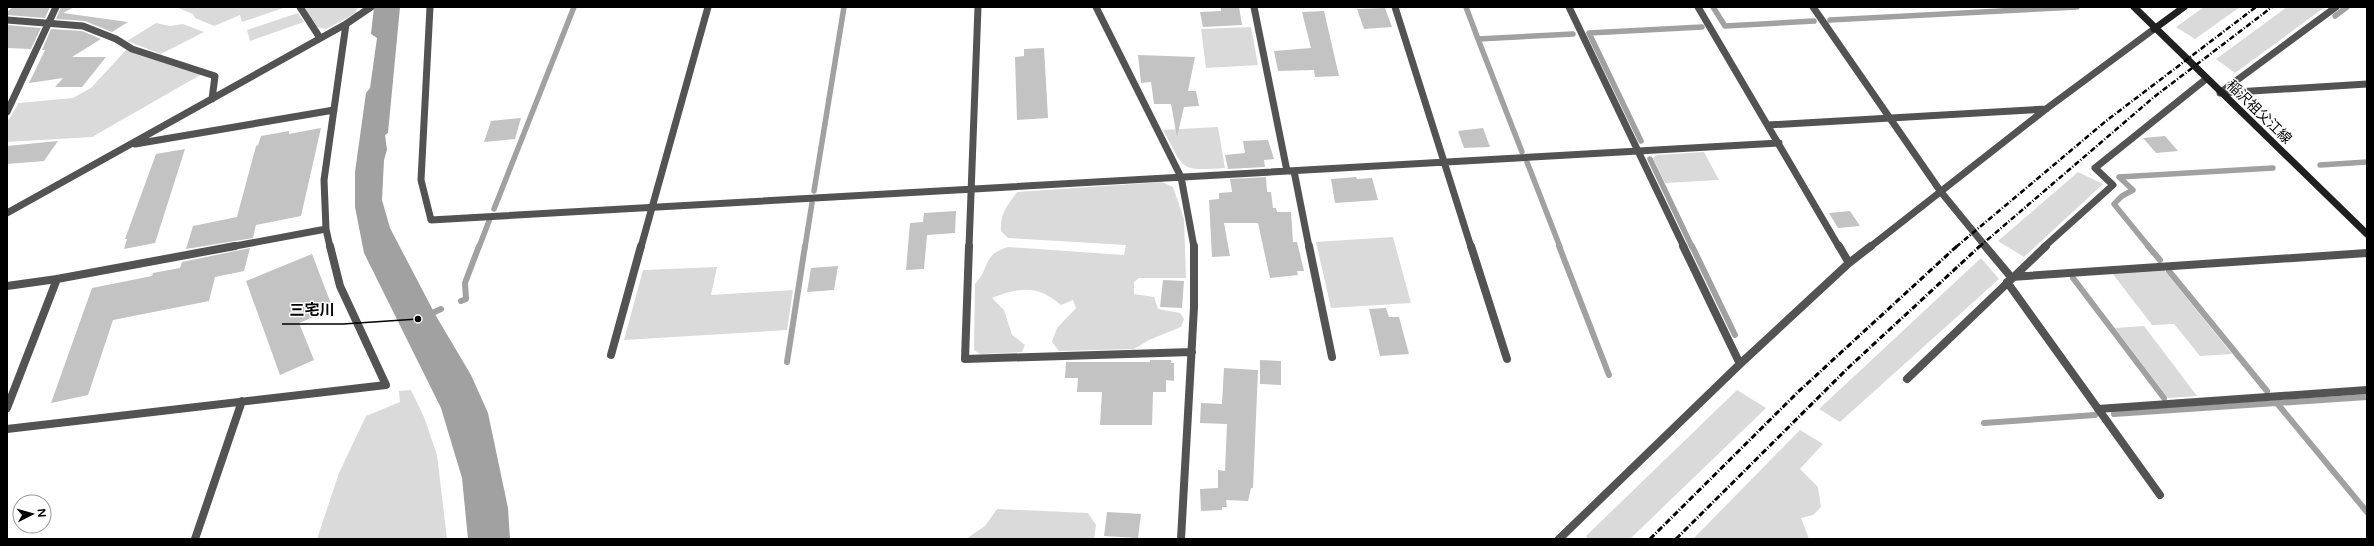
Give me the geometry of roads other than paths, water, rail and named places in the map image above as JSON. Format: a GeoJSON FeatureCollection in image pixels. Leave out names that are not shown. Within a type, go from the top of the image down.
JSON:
{"type":"FeatureCollection","features":[{"type":"Feature","properties":{"kind":"main road","name":"稲沢祖父江線"},"geometry":{"type":"LineString","coordinates":[[2134,7],[2154,29],[2367,234]]}},
{"type":"Feature","properties":{"kind":"main road"},"geometry":{"type":"LineString","coordinates":[[2154,29],[2184,7]]}},
{"type":"Feature","properties":{"kind":"street"},"geometry":{"type":"LineString","coordinates":[[7,112],[56,7]]}},
{"type":"Feature","properties":{"kind":"street"},"geometry":{"type":"LineString","coordinates":[[300,7],[320,38]]}},
{"type":"Feature","properties":{"kind":"street"},"geometry":{"type":"LineString","coordinates":[[430,7],[421,180],[431,220],[1779,143]]}},
{"type":"Feature","properties":{"kind":"street"},"geometry":{"type":"LineString","coordinates":[[611,355],[708,7]]}},
{"type":"Feature","properties":{"kind":"street"},"geometry":{"type":"LineString","coordinates":[[978,7],[965,359],[1192,352]]}},
{"type":"Feature","properties":{"kind":"street"},"geometry":{"type":"LineString","coordinates":[[1096,7],[1181,177],[1194,238],[1192,352],[1181,539]]}},
{"type":"Feature","properties":{"kind":"street"},"geometry":{"type":"LineString","coordinates":[[1254,7],[1332,356]]}},
{"type":"Feature","properties":{"kind":"street"},"geometry":{"type":"LineString","coordinates":[[1395,7],[1507,359]]}},
{"type":"Feature","properties":{"kind":"street"},"geometry":{"type":"LineString","coordinates":[[1569,7],[1740,364]]}},
{"type":"Feature","properties":{"kind":"street"},"geometry":{"type":"LineString","coordinates":[[1698,7],[1849,263]]}},
{"type":"Feature","properties":{"kind":"street"},"geometry":{"type":"LineString","coordinates":[[1813,7],[1888,118],[1941,192],[2009,280],[2098,409],[2160,495]]}},
{"type":"Feature","properties":{"kind":"street"},"geometry":{"type":"LineString","coordinates":[[2220,93],[2336,7]]}},
{"type":"Feature","properties":{"kind":"street"},"geometry":{"type":"LineString","coordinates":[[7,213],[346,24],[369,8]]}},
{"type":"Feature","properties":{"kind":"street"},"geometry":{"type":"LineString","coordinates":[[7,20],[49,22],[83,26],[116,39],[132,49],[215,76],[212,99]]}},
{"type":"Feature","properties":{"kind":"street"},"geometry":{"type":"LineString","coordinates":[[7,429],[386,385],[340,286],[326,229],[324,180],[346,24]]}},
{"type":"Feature","properties":{"kind":"street"},"geometry":{"type":"LineString","coordinates":[[1559,539],[1740,364],[1849,263],[2046,109],[2154,29]]}},
{"type":"Feature","properties":{"kind":"street"},"geometry":{"type":"LineString","coordinates":[[1907,379],[2009,280],[2113,184],[2095,168],[2206,79]]}},
{"type":"Feature","properties":{"kind":"street"},"geometry":{"type":"LineString","coordinates":[[2220,93],[2367,84]]}},
{"type":"Feature","properties":{"kind":"street"},"geometry":{"type":"LineString","coordinates":[[1768,125],[2046,109]]}},
{"type":"Feature","properties":{"kind":"street"},"geometry":{"type":"LineString","coordinates":[[128,145],[334,110]]}},
{"type":"Feature","properties":{"kind":"street"},"geometry":{"type":"LineString","coordinates":[[7,286],[57,279],[326,229]]}},
{"type":"Feature","properties":{"kind":"street"},"geometry":{"type":"LineString","coordinates":[[2009,280],[2038,274],[2367,253]]}},
{"type":"Feature","properties":{"kind":"street"},"geometry":{"type":"LineString","coordinates":[[7,408],[57,279]]}},
{"type":"Feature","properties":{"kind":"street"},"geometry":{"type":"LineString","coordinates":[[2098,409],[2367,390]]}},
{"type":"Feature","properties":{"kind":"street"},"geometry":{"type":"LineString","coordinates":[[195,539],[242,401]]}},
{"type":"Feature","properties":{"kind":"waterway"},"geometry":{"type":"LineString","coordinates":[[494,209],[574,7]]}},
{"type":"Feature","properties":{"kind":"waterway"},"geometry":{"type":"LineString","coordinates":[[814,191],[844,7]]}},
{"type":"Feature","properties":{"kind":"waterway"},"geometry":{"type":"LineString","coordinates":[[1466,7],[1478,39]]}},
{"type":"Feature","properties":{"kind":"waterway"},"geometry":{"type":"LineString","coordinates":[[1713,7],[1725,26],[1814,21]]}},
{"type":"Feature","properties":{"kind":"waterway"},"geometry":{"type":"LineString","coordinates":[[1830,20],[2077,7]]}},
{"type":"Feature","properties":{"kind":"waterway"},"geometry":{"type":"LineString","coordinates":[[2335,16],[2347,7]]}},
{"type":"Feature","properties":{"kind":"waterway"},"geometry":{"type":"LineString","coordinates":[[1641,141],[1589,33],[1702,27]]}},
{"type":"Feature","properties":{"kind":"waterway"},"geometry":{"type":"LineString","coordinates":[[1478,39],[1573,34]]}},
{"type":"Feature","properties":{"kind":"waterway"},"geometry":{"type":"LineString","coordinates":[[1478,39],[1522,152]]}},
{"type":"Feature","properties":{"kind":"waterway"},"geometry":{"type":"LineString","coordinates":[[1650,159],[1692,247]]}},
{"type":"Feature","properties":{"kind":"waterway"},"geometry":{"type":"LineString","coordinates":[[1527,162],[1560,247]]}},
{"type":"Feature","properties":{"kind":"waterway"},"geometry":{"type":"LineString","coordinates":[[2320,165],[2367,162]]}},
{"type":"Feature","properties":{"kind":"waterway"},"geometry":{"type":"LineString","coordinates":[[2149,247],[2114,204],[2122,196],[2133,190],[2119,177],[2273,168]]}},
{"type":"Feature","properties":{"kind":"waterway"},"geometry":{"type":"LineString","coordinates":[[805,247],[812,203]]}},
{"type":"Feature","properties":{"kind":"waterway"},"geometry":{"type":"LineString","coordinates":[[479,247],[489,221]]}},
{"type":"Feature","properties":{"kind":"waterway"},"geometry":{"type":"LineString","coordinates":[[461,301],[466,299],[465,283],[479,246]]}},
{"type":"Feature","properties":{"kind":"waterway"},"geometry":{"type":"LineString","coordinates":[[787,362],[805,246]]}},
{"type":"Feature","properties":{"kind":"waterway"},"geometry":{"type":"LineString","coordinates":[[1559,246],[1609,375]]}},
{"type":"Feature","properties":{"kind":"waterway"},"geometry":{"type":"LineString","coordinates":[[1692,246],[1735,335]]}},
{"type":"Feature","properties":{"kind":"waterway"},"geometry":{"type":"LineString","coordinates":[[2148,246],[2160,260]]}},
{"type":"Feature","properties":{"kind":"waterway"},"geometry":{"type":"LineString","coordinates":[[2169,271],[2267,391]]}},
{"type":"Feature","properties":{"kind":"waterway"},"geometry":{"type":"LineString","coordinates":[[2073,278],[2164,398]]}},
{"type":"Feature","properties":{"kind":"waterway"},"geometry":{"type":"LineString","coordinates":[[428,315],[441,309]]}},
{"type":"Feature","properties":{"kind":"waterway"},"geometry":{"type":"LineString","coordinates":[[2277,403],[2367,397]]}},
{"type":"Feature","properties":{"kind":"waterway"},"geometry":{"type":"LineString","coordinates":[[2114,414],[2277,403]]}},
{"type":"Feature","properties":{"kind":"waterway"},"geometry":{"type":"LineString","coordinates":[[2277,403],[2367,512]]}},
{"type":"Feature","properties":{"kind":"waterway"},"geometry":{"type":"LineString","coordinates":[[1984,423],[2095,415]]}},
{"type":"Feature","properties":{"kind":"railway"},"geometry":{"type":"LineString","coordinates":[[1956,247],[2106,121],[2256,7]]}},
{"type":"Feature","properties":{"kind":"railway"},"geometry":{"type":"LineString","coordinates":[[1979,247],[2154,97],[2272,7]]}},
{"type":"Feature","properties":{"kind":"railway"},"geometry":{"type":"LineString","coordinates":[[1650,539],[1798,392],[1957,246]]}},
{"type":"Feature","properties":{"kind":"railway"},"geometry":{"type":"LineString","coordinates":[[1676,539],[1849,367],[1980,246]]}},
{"type":"Feature","properties":{"kind":"place","name":"三宅川"},"geometry":{"type":"Point","coordinates":[418,319]}}]}
